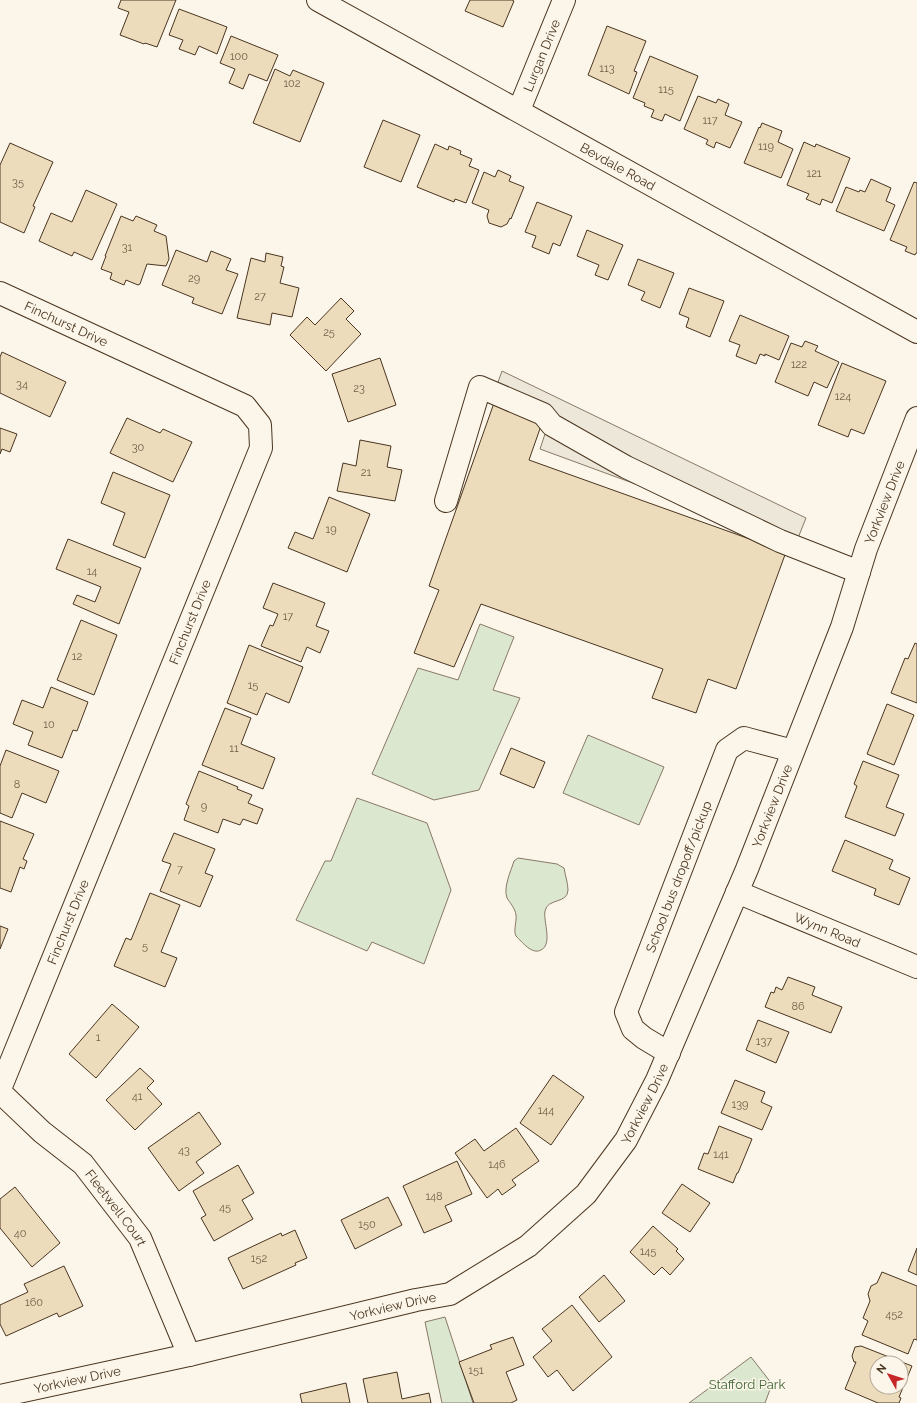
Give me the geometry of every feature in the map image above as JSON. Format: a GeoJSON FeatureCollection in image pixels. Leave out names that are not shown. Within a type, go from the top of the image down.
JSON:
{"type":"FeatureCollection","features":[{"type":"Feature","properties":{"kind":"street","name":"Bevdale Road"},"geometry":{"type":"LineString","coordinates":[[318,0],[519,110],[917,332]]}},
{"type":"Feature","properties":{"kind":"street","name":"Lurgan Drive"},"geometry":{"type":"LineString","coordinates":[[519,110],[564,0]]}},
{"type":"Feature","properties":{"kind":"street","name":"Finchurst Drive"},"geometry":{"type":"LineString","coordinates":[[0,293],[245,406],[260,424],[261,448],[0,1089]]}},
{"type":"Feature","properties":{"kind":"street"},"geometry":{"type":"LineString","coordinates":[[446,501],[480,387],[543,414],[552,425],[626,467],[780,541],[859,572]]}},
{"type":"Feature","properties":{"kind":"street","name":"Yorkview Drive"},"geometry":{"type":"LineString","coordinates":[[0,1396],[189,1355],[416,1300],[450,1294],[528,1246],[586,1194],[626,1140],[657,1080],[669,1053],[737,892],[842,627],[866,549],[917,418]]}},
{"type":"Feature","properties":{"kind":"street","name":"School bus dropoff/pickup"},"geometry":{"type":"LineString","coordinates":[[669,1053],[644,1038],[633,1029],[626,1012],[727,750],[744,738],[793,751]]}},
{"type":"Feature","properties":{"kind":"street","name":"Wynn Road"},"geometry":{"type":"LineString","coordinates":[[737,892],[917,967]]}},
{"type":"Feature","properties":{"kind":"street","name":"Fleetwell Court"},"geometry":{"type":"LineString","coordinates":[[0,1092],[42,1132],[83,1164],[140,1238],[189,1355]]}},
{"type":"Feature","properties":{"kind":"green space"},"geometry":{"type":"Polygon","coordinates":[[[480,624],[514,637],[493,690],[520,698],[479,790],[434,800],[372,774],[418,668],[458,680],[480,624]]]}},
{"type":"Feature","properties":{"kind":"green space"},"geometry":{"type":"Polygon","coordinates":[[[588,735],[664,767],[639,825],[563,793],[588,735]]]}},
{"type":"Feature","properties":{"kind":"green space"},"geometry":{"type":"Polygon","coordinates":[[[357,798],[427,823],[451,890],[424,964],[372,942],[367,951],[296,920],[325,861],[331,861],[357,798]]]}},
{"type":"Feature","properties":{"kind":"green space"},"geometry":{"type":"Polygon","coordinates":[[[518,858],[557,864],[564,868],[568,890],[567,894],[565,897],[549,904],[547,907],[545,911],[547,932],[546,943],[545,947],[538,951],[534,951],[527,947],[516,936],[515,912],[506,894],[509,874],[514,861],[518,858]]]}},
{"type":"Feature","properties":{"kind":"green space"},"geometry":{"type":"Polygon","coordinates":[[[445,1317],[473,1403],[442,1403],[425,1322],[445,1317]]]}},
{"type":"Feature","properties":{"kind":"green space","name":"Stafford Park"},"geometry":{"type":"Polygon","coordinates":[[[751,1357],[772,1384],[765,1403],[689,1403],[751,1357]]]}},
{"type":"Feature","properties":{"kind":"shaded area"},"geometry":{"type":"Polygon","coordinates":[[[502,371],[806,518],[796,543],[540,449],[552,413],[493,396],[502,371]]]}},
{"type":"Feature","properties":{"kind":"building"},"geometry":{"type":"Polygon","coordinates":[[[121,0],[176,0],[157,47],[120,35],[129,12],[118,8],[121,0]]]}},
{"type":"Feature","properties":{"kind":"building"},"geometry":{"type":"Polygon","coordinates":[[[470,0],[514,1],[503,27],[465,11],[470,0]]]}},
{"type":"Feature","properties":{"kind":"building"},"geometry":{"type":"Polygon","coordinates":[[[179,9],[227,27],[217,54],[199,46],[195,55],[179,49],[183,40],[169,35],[179,9]]]}},
{"type":"Feature","properties":{"kind":"building"},"geometry":{"type":"Polygon","coordinates":[[[607,26],[646,41],[634,71],[637,72],[629,94],[588,75],[607,26]]]}},
{"type":"Feature","properties":{"kind":"building"},"geometry":{"type":"Polygon","coordinates":[[[231,36],[278,55],[267,81],[249,74],[243,89],[229,83],[235,69],[220,63],[231,36]]]}},
{"type":"Feature","properties":{"kind":"building"},"geometry":{"type":"Polygon","coordinates":[[[650,56],[698,76],[680,121],[665,114],[662,121],[651,117],[654,110],[644,106],[645,103],[633,98],[650,56]]]}},
{"type":"Feature","properties":{"kind":"building"},"geometry":{"type":"Polygon","coordinates":[[[275,69],[290,76],[293,70],[324,83],[300,142],[253,123],[275,69]]]}},
{"type":"Feature","properties":{"kind":"building"},"geometry":{"type":"Polygon","coordinates":[[[698,96],[716,103],[718,99],[729,104],[725,115],[742,122],[730,148],[716,142],[714,148],[706,144],[708,140],[684,129],[698,96]]]}},
{"type":"Feature","properties":{"kind":"building"},"geometry":{"type":"Polygon","coordinates":[[[383,120],[420,135],[401,182],[364,167],[383,120]]]}},
{"type":"Feature","properties":{"kind":"building"},"geometry":{"type":"Polygon","coordinates":[[[762,123],[782,131],[778,142],[793,149],[781,178],[744,163],[762,123]]]}},
{"type":"Feature","properties":{"kind":"building"},"geometry":{"type":"Polygon","coordinates":[[[804,142],[815,147],[816,144],[850,158],[832,203],[822,199],[820,205],[806,199],[809,194],[787,185],[804,142]]]}},
{"type":"Feature","properties":{"kind":"building"},"geometry":{"type":"Polygon","coordinates":[[[10,143],[53,162],[33,206],[35,207],[24,233],[0,222],[0,165],[10,143]]]}},
{"type":"Feature","properties":{"kind":"building"},"geometry":{"type":"Polygon","coordinates":[[[435,144],[448,150],[449,146],[461,151],[460,154],[472,159],[469,166],[479,170],[466,203],[455,199],[454,202],[417,187],[435,144]]]}},
{"type":"Feature","properties":{"kind":"building"},"geometry":{"type":"Polygon","coordinates":[[[498,170],[511,176],[509,181],[524,187],[511,219],[510,218],[507,224],[501,227],[489,223],[487,216],[489,210],[472,203],[484,172],[495,177],[498,170]]]}},
{"type":"Feature","properties":{"kind":"building"},"geometry":{"type":"Polygon","coordinates":[[[871,179],[891,188],[886,201],[895,205],[884,231],[836,211],[846,187],[859,192],[860,190],[865,192],[871,179]]]}},
{"type":"Feature","properties":{"kind":"building"},"geometry":{"type":"Polygon","coordinates":[[[914,182],[917,183],[917,253],[915,255],[905,251],[907,247],[890,240],[914,182]]]}},
{"type":"Feature","properties":{"kind":"building"},"geometry":{"type":"Polygon","coordinates":[[[86,190],[117,204],[92,260],[74,252],[72,256],[39,241],[51,213],[72,222],[86,190]]]}},
{"type":"Feature","properties":{"kind":"building"},"geometry":{"type":"Polygon","coordinates":[[[537,202],[572,216],[560,246],[553,243],[549,254],[532,247],[536,236],[525,232],[537,202]]]}},
{"type":"Feature","properties":{"kind":"building"},"geometry":{"type":"Polygon","coordinates":[[[121,216],[133,221],[136,216],[157,225],[154,231],[166,236],[169,259],[166,266],[147,264],[140,284],[138,285],[126,280],[124,285],[110,279],[112,273],[101,269],[121,216]]]}},
{"type":"Feature","properties":{"kind":"building"},"geometry":{"type":"Polygon","coordinates":[[[587,230],[623,245],[608,280],[595,275],[599,265],[577,256],[587,230]]]}},
{"type":"Feature","properties":{"kind":"building"},"geometry":{"type":"Polygon","coordinates":[[[176,250],[207,262],[211,251],[231,259],[226,270],[238,274],[222,314],[192,303],[194,298],[162,285],[176,250]]]}},
{"type":"Feature","properties":{"kind":"building"},"geometry":{"type":"Polygon","coordinates":[[[266,253],[283,257],[281,266],[284,267],[280,283],[299,288],[292,317],[272,313],[270,325],[237,318],[251,258],[265,262],[266,253]]]}},
{"type":"Feature","properties":{"kind":"building"},"geometry":{"type":"Polygon","coordinates":[[[638,259],[674,273],[660,308],[641,300],[645,292],[628,285],[638,259]]]}},
{"type":"Feature","properties":{"kind":"building"},"geometry":{"type":"Polygon","coordinates":[[[689,288],[724,301],[710,337],[686,327],[689,318],[679,314],[689,288]]]}},
{"type":"Feature","properties":{"kind":"building"},"geometry":{"type":"Polygon","coordinates":[[[341,298],[354,311],[346,319],[361,334],[326,371],[290,335],[307,317],[315,325],[341,298]]]}},
{"type":"Feature","properties":{"kind":"building"},"geometry":{"type":"Polygon","coordinates":[[[740,315],[789,336],[779,360],[765,354],[765,356],[760,354],[756,364],[736,356],[740,345],[729,341],[740,315]]]}},
{"type":"Feature","properties":{"kind":"building"},"geometry":{"type":"Polygon","coordinates":[[[805,341],[818,346],[815,351],[839,362],[827,388],[814,382],[808,396],[775,382],[791,343],[802,347],[805,341]]]}},
{"type":"Feature","properties":{"kind":"building"},"geometry":{"type":"Polygon","coordinates":[[[2,352],[66,382],[50,417],[0,393],[0,357],[2,352]]]}},
{"type":"Feature","properties":{"kind":"building"},"geometry":{"type":"Polygon","coordinates":[[[380,358],[396,405],[348,422],[332,374],[380,358]]]}},
{"type":"Feature","properties":{"kind":"building"},"geometry":{"type":"Polygon","coordinates":[[[842,363],[886,381],[864,434],[851,429],[848,437],[818,425],[842,363]]]}},
{"type":"Feature","properties":{"kind":"building"},"geometry":{"type":"Polygon","coordinates":[[[494,403],[543,420],[529,460],[786,552],[736,689],[708,679],[696,713],[652,698],[663,669],[481,604],[454,667],[414,653],[439,590],[429,586],[494,403]]]}},
{"type":"Feature","properties":{"kind":"building"},"geometry":{"type":"Polygon","coordinates":[[[127,418],[160,433],[163,429],[192,442],[173,482],[110,453],[127,418]]]}},
{"type":"Feature","properties":{"kind":"building"},"geometry":{"type":"Polygon","coordinates":[[[0,428],[17,434],[10,452],[2,449],[0,454],[0,428]]]}},
{"type":"Feature","properties":{"kind":"building"},"geometry":{"type":"Polygon","coordinates":[[[360,440],[391,446],[387,467],[402,470],[395,501],[337,491],[343,463],[356,466],[360,440]]]}},
{"type":"Feature","properties":{"kind":"building"},"geometry":{"type":"Polygon","coordinates":[[[113,472],[170,495],[145,558],[113,545],[125,513],[101,503],[113,472]]]}},
{"type":"Feature","properties":{"kind":"building"},"geometry":{"type":"Polygon","coordinates":[[[329,497],[370,514],[347,572],[288,548],[295,532],[313,539],[329,497]]]}},
{"type":"Feature","properties":{"kind":"building"},"geometry":{"type":"Polygon","coordinates":[[[68,539],[141,568],[119,624],[73,604],[77,595],[95,602],[101,587],[56,569],[68,539]]]}},
{"type":"Feature","properties":{"kind":"building"},"geometry":{"type":"Polygon","coordinates":[[[273,583],[325,603],[316,626],[329,631],[320,653],[307,647],[301,662],[261,646],[270,625],[273,626],[278,614],[263,608],[273,583]]]}},
{"type":"Feature","properties":{"kind":"building"},"geometry":{"type":"Polygon","coordinates":[[[81,620],[117,635],[94,695],[57,680],[81,620]]]}},
{"type":"Feature","properties":{"kind":"building"},"geometry":{"type":"Polygon","coordinates":[[[915,643],[917,644],[917,703],[891,693],[905,658],[908,659],[915,643]]]}},
{"type":"Feature","properties":{"kind":"building"},"geometry":{"type":"Polygon","coordinates":[[[249,645],[303,667],[289,703],[266,693],[257,715],[227,703],[249,645]]]}},
{"type":"Feature","properties":{"kind":"building"},"geometry":{"type":"Polygon","coordinates":[[[51,687],[88,702],[77,731],[73,730],[62,758],[28,745],[33,732],[13,724],[22,700],[43,708],[51,687]]]}},
{"type":"Feature","properties":{"kind":"building"},"geometry":{"type":"Polygon","coordinates":[[[887,704],[914,715],[894,765],[867,754],[887,704]]]}},
{"type":"Feature","properties":{"kind":"building"},"geometry":{"type":"Polygon","coordinates":[[[225,708],[251,718],[241,744],[275,758],[263,789],[202,765],[225,708]]]}},
{"type":"Feature","properties":{"kind":"building"},"geometry":{"type":"Polygon","coordinates":[[[511,748],[545,762],[534,788],[500,774],[511,748]]]}},
{"type":"Feature","properties":{"kind":"building"},"geometry":{"type":"Polygon","coordinates":[[[6,750],[59,771],[46,803],[22,793],[12,818],[0,813],[0,766],[6,750]]]}},
{"type":"Feature","properties":{"kind":"building"},"geometry":{"type":"Polygon","coordinates":[[[863,761],[899,775],[886,807],[904,814],[895,836],[845,817],[857,786],[854,784],[863,761]]]}},
{"type":"Feature","properties":{"kind":"building"},"geometry":{"type":"Polygon","coordinates":[[[199,771],[238,787],[237,789],[252,795],[248,803],[263,809],[257,824],[243,819],[240,825],[223,819],[218,833],[184,820],[189,806],[186,804],[199,771]]]}},
{"type":"Feature","properties":{"kind":"building"},"geometry":{"type":"Polygon","coordinates":[[[0,821],[34,834],[23,859],[27,861],[24,869],[20,867],[11,892],[0,888],[0,821]]]}},
{"type":"Feature","properties":{"kind":"building"},"geometry":{"type":"Polygon","coordinates":[[[174,833],[215,849],[205,873],[213,876],[200,907],[160,891],[171,864],[162,861],[174,833]]]}},
{"type":"Feature","properties":{"kind":"building"},"geometry":{"type":"Polygon","coordinates":[[[845,840],[893,860],[889,869],[910,878],[899,905],[874,895],[876,889],[832,871],[845,840]]]}},
{"type":"Feature","properties":{"kind":"building"},"geometry":{"type":"Polygon","coordinates":[[[150,893],[180,905],[161,952],[177,958],[165,987],[114,966],[126,938],[131,940],[150,893]]]}},
{"type":"Feature","properties":{"kind":"building"},"geometry":{"type":"Polygon","coordinates":[[[0,926],[8,929],[0,949],[0,926]]]}},
{"type":"Feature","properties":{"kind":"building"},"geometry":{"type":"Polygon","coordinates":[[[788,977],[815,987],[812,995],[842,1007],[831,1033],[765,1007],[771,992],[774,993],[776,987],[782,990],[788,977]]]}},
{"type":"Feature","properties":{"kind":"building"},"geometry":{"type":"Polygon","coordinates":[[[112,1004],[139,1027],[96,1078],[69,1054],[112,1004]]]}},
{"type":"Feature","properties":{"kind":"building"},"geometry":{"type":"Polygon","coordinates":[[[758,1020],[789,1032],[776,1063],[746,1050],[758,1020]]]}},
{"type":"Feature","properties":{"kind":"building"},"geometry":{"type":"Polygon","coordinates":[[[140,1068],[154,1081],[147,1088],[162,1104],[135,1130],[106,1100],[140,1068]]]}},
{"type":"Feature","properties":{"kind":"building"},"geometry":{"type":"Polygon","coordinates":[[[553,1075],[584,1097],[551,1145],[520,1123],[553,1075]]]}},
{"type":"Feature","properties":{"kind":"building"},"geometry":{"type":"Polygon","coordinates":[[[735,1080],[765,1092],[761,1102],[772,1107],[762,1130],[721,1113],[735,1080]]]}},
{"type":"Feature","properties":{"kind":"building"},"geometry":{"type":"Polygon","coordinates":[[[199,1112],[221,1144],[196,1162],[204,1173],[179,1191],[148,1148],[199,1112]]]}},
{"type":"Feature","properties":{"kind":"building"},"geometry":{"type":"Polygon","coordinates":[[[719,1126],[752,1139],[733,1183],[698,1169],[704,1153],[708,1154],[719,1126]]]}},
{"type":"Feature","properties":{"kind":"building"},"geometry":{"type":"Polygon","coordinates":[[[516,1128],[539,1161],[512,1180],[516,1185],[502,1195],[498,1189],[487,1198],[455,1153],[475,1139],[484,1151],[516,1128]]]}},
{"type":"Feature","properties":{"kind":"building"},"geometry":{"type":"Polygon","coordinates":[[[457,1161],[472,1194],[445,1206],[452,1221],[424,1233],[403,1186],[457,1161]]]}},
{"type":"Feature","properties":{"kind":"building"},"geometry":{"type":"Polygon","coordinates":[[[238,1165],[254,1193],[242,1200],[253,1219],[214,1241],[201,1218],[206,1215],[193,1191],[238,1165]]]}},
{"type":"Feature","properties":{"kind":"building"},"geometry":{"type":"Polygon","coordinates":[[[682,1184],[710,1203],[690,1232],[662,1213],[682,1184]]]}},
{"type":"Feature","properties":{"kind":"building"},"geometry":{"type":"Polygon","coordinates":[[[15,1187],[60,1243],[32,1267],[0,1228],[0,1199],[15,1187]]]}},
{"type":"Feature","properties":{"kind":"building"},"geometry":{"type":"Polygon","coordinates":[[[388,1197],[402,1225],[355,1249],[341,1220],[388,1197]]]}},
{"type":"Feature","properties":{"kind":"building"},"geometry":{"type":"Polygon","coordinates":[[[653,1226],[678,1249],[676,1251],[684,1259],[670,1275],[662,1267],[654,1275],[630,1252],[653,1226]]]}},
{"type":"Feature","properties":{"kind":"building"},"geometry":{"type":"Polygon","coordinates":[[[295,1230],[307,1258],[295,1263],[296,1265],[243,1289],[228,1258],[281,1233],[282,1236],[295,1230]]]}},
{"type":"Feature","properties":{"kind":"building"},"geometry":{"type":"Polygon","coordinates":[[[917,1248],[917,1275],[908,1271],[917,1248]]]}},
{"type":"Feature","properties":{"kind":"building"},"geometry":{"type":"Polygon","coordinates":[[[64,1266],[83,1306],[59,1317],[57,1313],[6,1336],[0,1324],[0,1305],[28,1292],[24,1284],[64,1266]]]}},
{"type":"Feature","properties":{"kind":"building"},"geometry":{"type":"Polygon","coordinates":[[[882,1272],[917,1286],[917,1340],[914,1339],[908,1354],[862,1335],[868,1321],[863,1318],[870,1301],[868,1294],[871,1286],[877,1283],[882,1272]]]}},
{"type":"Feature","properties":{"kind":"building"},"geometry":{"type":"Polygon","coordinates":[[[604,1275],[625,1301],[599,1322],[579,1297],[604,1275]]]}},
{"type":"Feature","properties":{"kind":"building"},"geometry":{"type":"Polygon","coordinates":[[[572,1305],[612,1357],[573,1391],[557,1370],[548,1377],[533,1357],[552,1341],[542,1329],[572,1305]]]}},
{"type":"Feature","properties":{"kind":"building"},"geometry":{"type":"Polygon","coordinates":[[[513,1337],[524,1365],[506,1372],[517,1400],[511,1403],[474,1403],[459,1362],[492,1349],[490,1345],[513,1337]]]}},
{"type":"Feature","properties":{"kind":"building"},"geometry":{"type":"Polygon","coordinates":[[[861,1346],[884,1355],[869,1355],[869,1395],[900,1395],[899,1397],[901,1398],[899,1403],[878,1403],[845,1389],[856,1362],[854,1362],[852,1356],[855,1347],[861,1346]]]}},
{"type":"Feature","properties":{"kind":"building"},"geometry":{"type":"Polygon","coordinates":[[[909,1365],[912,1366],[909,1373],[909,1365]]]}},
{"type":"Feature","properties":{"kind":"building"},"geometry":{"type":"Polygon","coordinates":[[[397,1372],[402,1399],[429,1393],[431,1403],[368,1403],[363,1379],[397,1372]]]}},
{"type":"Feature","properties":{"kind":"building"},"geometry":{"type":"Polygon","coordinates":[[[346,1383],[350,1403],[302,1403],[300,1394],[346,1383]]]}}]}
